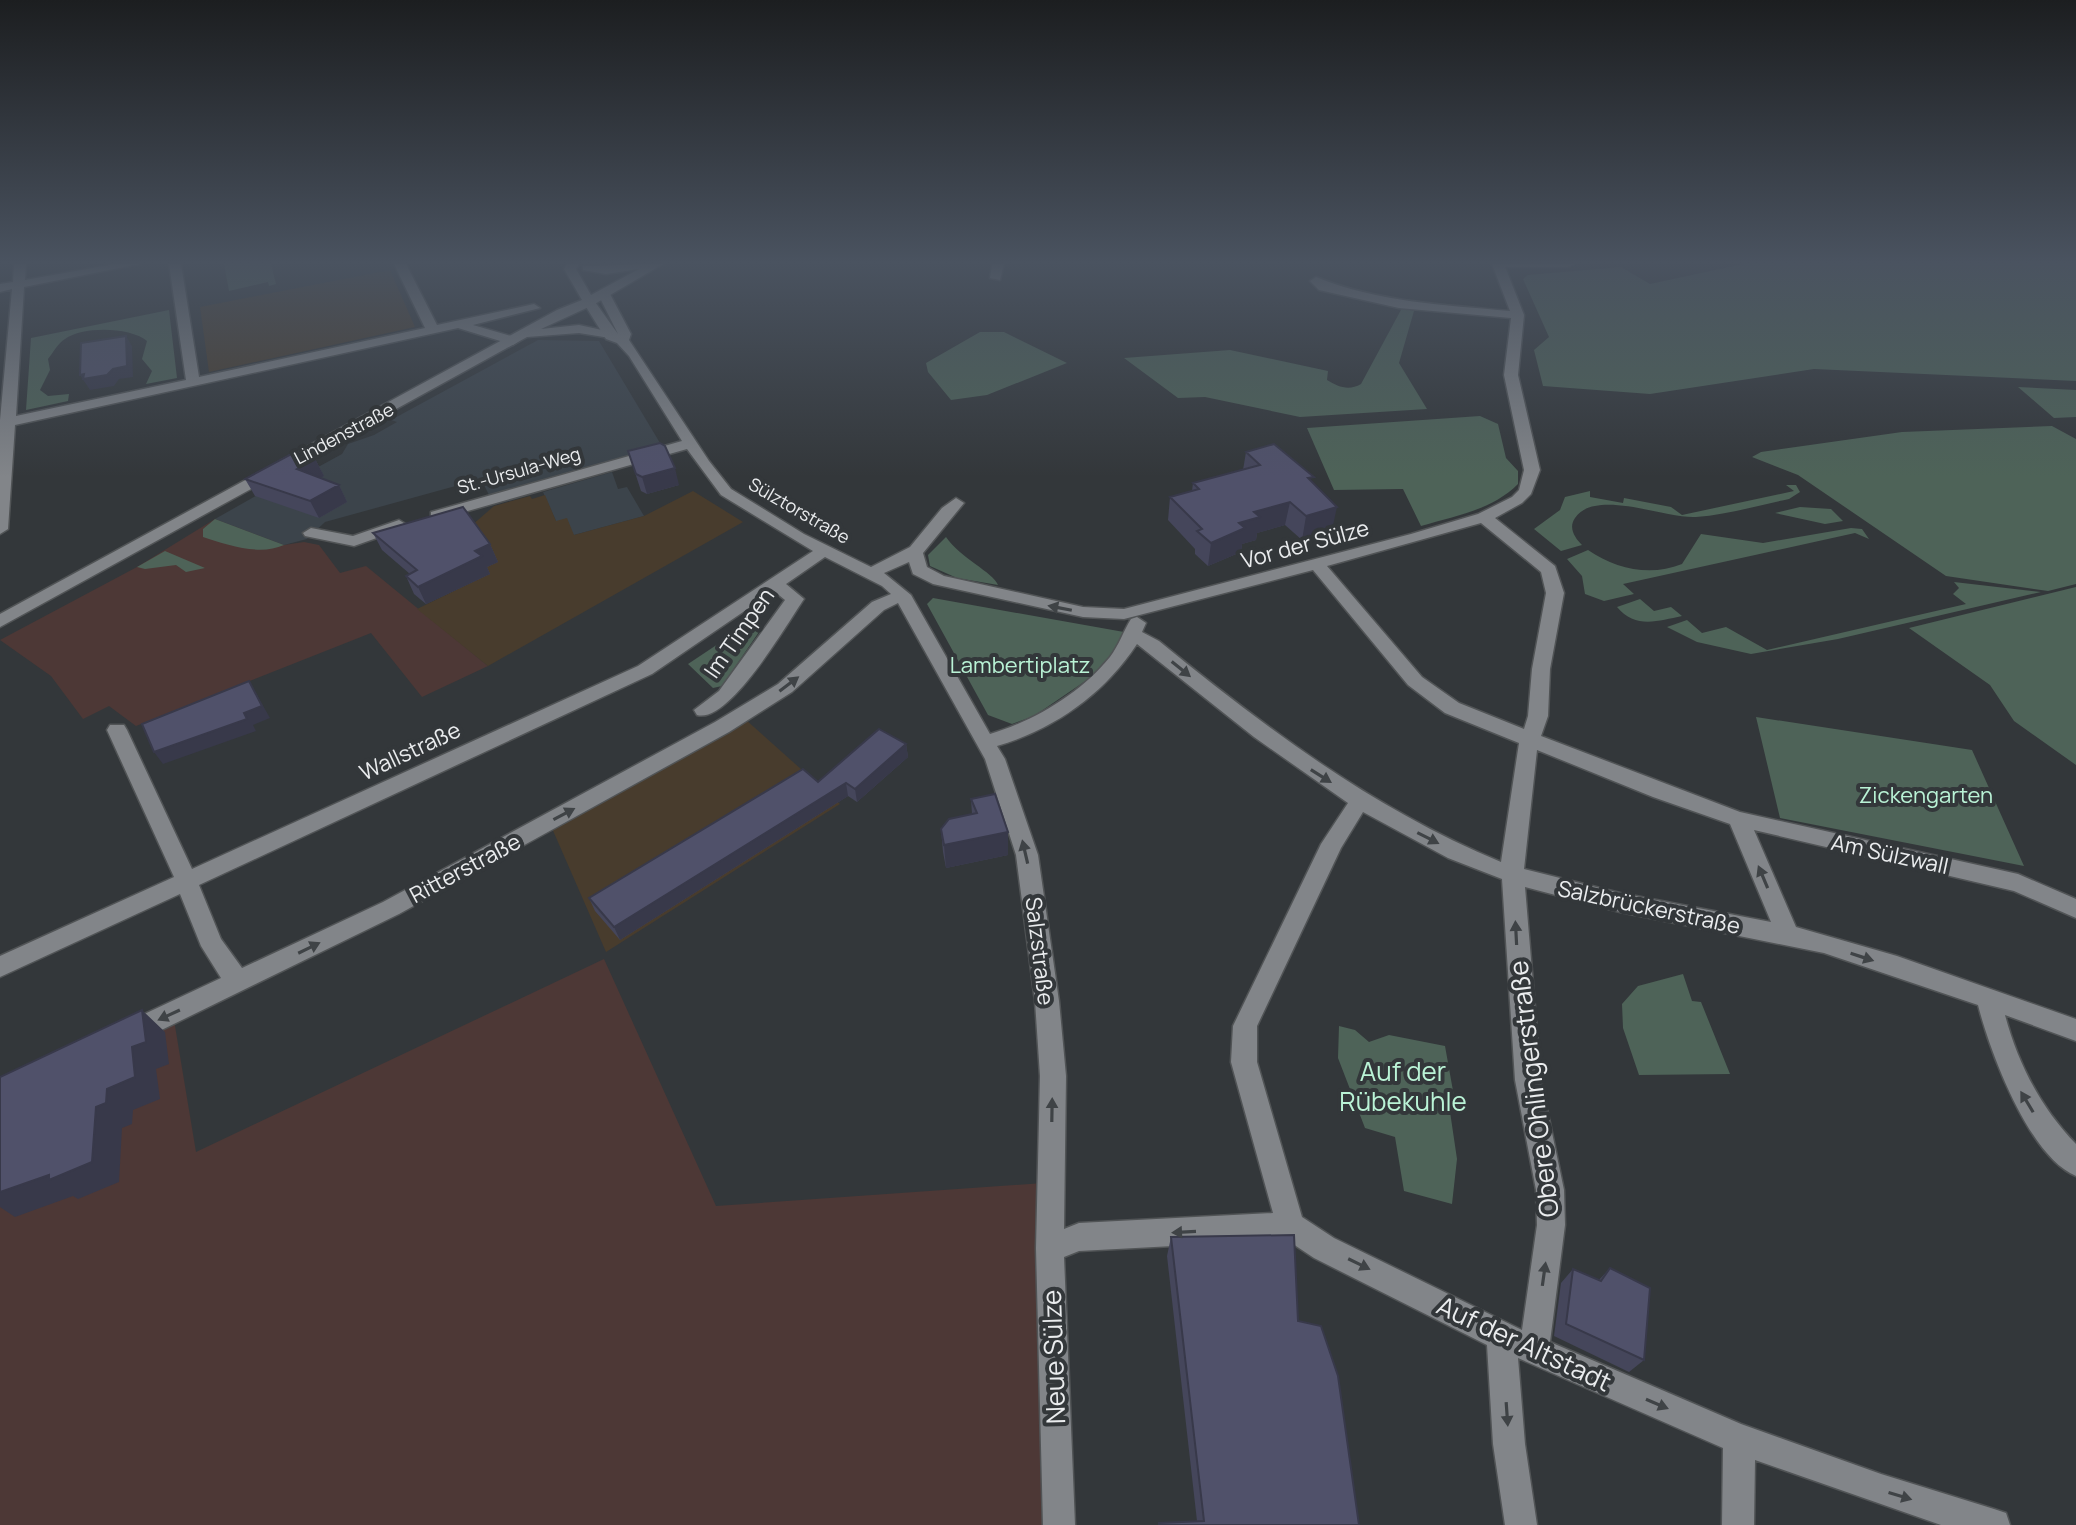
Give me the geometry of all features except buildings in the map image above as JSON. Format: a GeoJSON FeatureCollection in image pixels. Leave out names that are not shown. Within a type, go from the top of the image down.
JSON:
{"type":"FeatureCollection","features":[{"type":"Feature","properties":{"kind":"street"},"geometry":{"type":"LineString","coordinates":[[0,529],[13,335]]}},
{"type":"Feature","properties":{"kind":"street"},"geometry":{"type":"LineString","coordinates":[[186,335],[193,382]]}},
{"type":"Feature","properties":{"kind":"street"},"geometry":{"type":"LineString","coordinates":[[5,423],[404,335]]}},
{"type":"Feature","properties":{"kind":"street"},"geometry":{"type":"LineString","coordinates":[[501,335],[516,338],[533,335]]}},
{"type":"Feature","properties":{"kind":"street","name":"Lindenstraße"},"geometry":{"type":"LineString","coordinates":[[0,620],[521,335]]}},
{"type":"Feature","properties":{"kind":"street"},"geometry":{"type":"LineString","coordinates":[[602,335],[617,338]]}},
{"type":"Feature","properties":{"kind":"street","name":"Sülztorstraße"},"geometry":{"type":"LineString","coordinates":[[615,335],[726,492],[823,551],[895,588]]}},
{"type":"Feature","properties":{"kind":"street","name":"Sülztorstraße"},"geometry":{"type":"LineString","coordinates":[[617,338],[623,335]]}},
{"type":"Feature","properties":{"kind":"street","name":"Vor der Sülze"},"geometry":{"type":"LineString","coordinates":[[975,591],[1083,612],[1138,613],[1484,517],[1517,500],[1530,482],[1532,470],[1511,375],[1516,335]]}},
{"type":"Feature","properties":{"kind":"street","name":"St.-Ursula-Weg"},"geometry":{"type":"LineString","coordinates":[[311,533],[354,541],[692,443]]}},
{"type":"Feature","properties":{"kind":"street"},"geometry":{"type":"LineString","coordinates":[[871,573],[914,551],[928,539],[942,514],[956,503]]}},
{"type":"Feature","properties":{"kind":"street","name":"Obere Ohlingerstraße"},"geometry":{"type":"LineString","coordinates":[[1484,517],[1540,561],[1553,577],[1555,593],[1541,669],[1538,716],[1530,737],[1512,873],[1528,1080],[1550,1190],[1551,1225],[1534,1351]]}},
{"type":"Feature","properties":{"kind":"street","name":"Wallstraße"},"geometry":{"type":"LineString","coordinates":[[0,967],[645,670],[823,551]]}},
{"type":"Feature","properties":{"kind":"street"},"geometry":{"type":"LineString","coordinates":[[914,551],[919,570],[975,591]]}},
{"type":"Feature","properties":{"kind":"street","name":"Am Sülzwall"},"geometry":{"type":"LineString","coordinates":[[1317,564],[1415,681],[1432,696],[1660,792],[1738,819],[1941,864],[2041,891],[2076,909]]}},
{"type":"Feature","properties":{"kind":"street","name":"Im Timpen"},"geometry":{"type":"LineString","coordinates":[[704,710],[726,696],[795,599],[775,584]]}},
{"type":"Feature","properties":{"kind":"street"},"geometry":{"type":"LineString","coordinates":[[895,588],[975,591]]}},
{"type":"Feature","properties":{"kind":"street","name":"Salzstraße"},"geometry":{"type":"LineString","coordinates":[[895,588],[981,733],[1027,855],[1052,1061],[1050,1188]]}},
{"type":"Feature","properties":{"kind":"street","name":"Ritterstraße"},"geometry":{"type":"LineString","coordinates":[[106,1044],[405,901],[746,714],[823,658],[895,588]]}},
{"type":"Feature","properties":{"kind":"street"},"geometry":{"type":"LineString","coordinates":[[981,733],[1021,733],[1088,687],[1108,670],[1133,634],[1138,613]]}},
{"type":"Feature","properties":{"kind":"street","name":"Salzbrückerstraße"},"geometry":{"type":"LineString","coordinates":[[1133,634],[1153,645],[1282,751],[1360,801],[1459,854],[1572,895],[1788,935],[2076,1030]]}},
{"type":"Feature","properties":{"kind":"street"},"geometry":{"type":"LineString","coordinates":[[117,730],[186,880],[203,932],[225,968],[239,982]]}},
{"type":"Feature","properties":{"kind":"street"},"geometry":{"type":"LineString","coordinates":[[1050,1248],[1079,1237],[1291,1226],[1244,1062],[1242,1044],[1251,1014],[1312,884],[1332,844],[1360,801]]}},
{"type":"Feature","properties":{"kind":"street"},"geometry":{"type":"LineString","coordinates":[[1738,819],[1788,935]]}},
{"type":"Feature","properties":{"kind":"street"},"geometry":{"type":"LineString","coordinates":[[1989,999],[2015,1082],[2044,1129],[2076,1163]]}},
{"type":"Feature","properties":{"kind":"street","name":"Neue Sülze"},"geometry":{"type":"LineString","coordinates":[[1050,1188],[1059,1525]]}},
{"type":"Feature","properties":{"kind":"street","name":"Auf der Altstadt"},"geometry":{"type":"LineString","coordinates":[[1291,1226],[1324,1248],[1501,1336],[1739,1439],[1881,1490],[1994,1525]]}},
{"type":"Feature","properties":{"kind":"street"},"geometry":{"type":"LineString","coordinates":[[1501,1336],[1509,1444],[1521,1525]]}},
{"type":"Feature","properties":{"kind":"street"},"geometry":{"type":"LineString","coordinates":[[1738,1525],[1739,1439]]}},
{"type":"Feature","properties":{"kind":"shaded area"},"geometry":{"type":"Polygon","coordinates":[[[204,335],[378,335],[209,372],[204,335]]]}},
{"type":"Feature","properties":{"kind":"shaded area"},"geometry":{"type":"Polygon","coordinates":[[[538,340],[599,341],[663,448],[490,497],[481,479],[325,522],[307,539],[284,545],[215,519],[307,467],[320,466],[342,454],[348,444],[374,435],[397,422],[391,420],[538,340]]]}},
{"type":"Feature","properties":{"kind":"shaded area"},"geometry":{"type":"Polygon","coordinates":[[[612,472],[618,489],[627,487],[644,516],[574,535],[556,521],[543,492],[612,472]]]}},
{"type":"Feature","properties":{"kind":"shaded area"},"geometry":{"type":"Polygon","coordinates":[[[693,491],[743,522],[488,666],[417,609],[489,574],[483,568],[497,562],[471,526],[494,506],[545,495],[556,521],[567,518],[574,535],[644,516],[693,491]]]}},
{"type":"Feature","properties":{"kind":"shaded area"},"geometry":{"type":"Polygon","coordinates":[[[215,519],[284,545],[304,542],[319,545],[340,573],[366,566],[488,666],[422,697],[371,633],[136,726],[109,706],[83,719],[51,676],[0,640],[137,567],[215,519]]]}},
{"type":"Feature","properties":{"kind":"shaded area"},"geometry":{"type":"Polygon","coordinates":[[[745,719],[840,804],[606,952],[551,826],[745,719]]]}},
{"type":"Feature","properties":{"kind":"shaded area"},"geometry":{"type":"Polygon","coordinates":[[[604,959],[716,1206],[1044,1183],[1050,1525],[0,1525],[0,1102],[174,1020],[196,1152],[604,959]]]}},
{"type":"Feature","properties":{"kind":"green space"},"geometry":{"type":"Polygon","coordinates":[[[73,335],[60,343],[48,359],[50,370],[40,390],[48,396],[69,394],[68,401],[26,410],[31,338],[73,335]]]}},
{"type":"Feature","properties":{"kind":"green space"},"geometry":{"type":"Polygon","coordinates":[[[137,335],[172,335],[177,378],[146,384],[152,371],[142,359],[147,341],[137,335]]]}},
{"type":"Feature","properties":{"kind":"green space"},"geometry":{"type":"Polygon","coordinates":[[[974,335],[1010,335],[1067,363],[987,395],[951,400],[928,372],[926,363],[974,335]]]}},
{"type":"Feature","properties":{"kind":"green space"},"geometry":{"type":"Polygon","coordinates":[[[1387,335],[1407,335],[1399,363],[1427,409],[1300,417],[1205,397],[1178,398],[1124,358],[1230,350],[1328,371],[1327,380],[1339,386],[1348,388],[1361,384],[1387,335]]]}},
{"type":"Feature","properties":{"kind":"green space"},"geometry":{"type":"Polygon","coordinates":[[[2076,335],[2076,381],[1814,369],[1650,394],[1543,386],[1534,350],[1549,337],[2076,335]]]}},
{"type":"Feature","properties":{"kind":"green space"},"geometry":{"type":"Polygon","coordinates":[[[2018,387],[2076,390],[2076,417],[2054,418],[2018,387]]]}},
{"type":"Feature","properties":{"kind":"green space"},"geometry":{"type":"Polygon","coordinates":[[[1480,416],[1498,424],[1506,458],[1518,471],[1518,484],[1485,506],[1421,526],[1403,489],[1334,490],[1307,428],[1480,416]]]}},
{"type":"Feature","properties":{"kind":"green space"},"geometry":{"type":"Polygon","coordinates":[[[2052,426],[2076,439],[2076,584],[2048,591],[1946,576],[1798,475],[1752,457],[1761,452],[1902,432],[2052,426]]]}},
{"type":"Feature","properties":{"kind":"green space"},"geometry":{"type":"Polygon","coordinates":[[[1786,485],[1796,485],[1800,492],[1789,499],[1708,516],[1683,516],[1598,505],[1585,509],[1572,525],[1582,545],[1561,551],[1534,529],[1560,510],[1565,497],[1590,491],[1590,497],[1623,503],[1624,498],[1671,507],[1682,515],[1794,491],[1786,485]]]}},
{"type":"Feature","properties":{"kind":"green space"},"geometry":{"type":"Polygon","coordinates":[[[1800,507],[1831,509],[1843,521],[1825,524],[1775,513],[1800,507]]]}},
{"type":"Feature","properties":{"kind":"green space"},"geometry":{"type":"Polygon","coordinates":[[[215,519],[284,545],[265,550],[254,549],[203,537],[203,529],[215,519]]]}},
{"type":"Feature","properties":{"kind":"green space"},"geometry":{"type":"Polygon","coordinates":[[[1851,528],[1862,529],[1869,539],[1855,533],[1623,584],[1634,594],[1604,601],[1585,594],[1582,576],[1567,559],[1588,550],[1622,566],[1658,570],[1682,564],[1701,534],[1763,543],[1851,528]]]}},
{"type":"Feature","properties":{"kind":"green space"},"geometry":{"type":"Polygon","coordinates":[[[946,537],[998,585],[957,578],[930,566],[928,555],[946,537]]]}},
{"type":"Feature","properties":{"kind":"green space"},"geometry":{"type":"Polygon","coordinates":[[[165,551],[205,568],[186,572],[176,565],[145,569],[137,567],[165,551]]]}},
{"type":"Feature","properties":{"kind":"green space"},"geometry":{"type":"Polygon","coordinates":[[[1954,582],[2041,592],[1838,639],[1751,654],[1697,642],[1667,627],[1687,620],[1702,633],[1726,627],[1767,650],[1966,604],[1953,594],[1959,588],[1954,582]]]}},
{"type":"Feature","properties":{"kind":"green space"},"geometry":{"type":"Polygon","coordinates":[[[2076,587],[2076,765],[2014,721],[1990,685],[1909,628],[2076,587]]]}},
{"type":"Feature","properties":{"kind":"green space","name":"Lambertiplatz"},"geometry":{"type":"Polygon","coordinates":[[[933,598],[1124,632],[1127,638],[1106,667],[1034,716],[1012,724],[988,715],[927,604],[933,598]]]}},
{"type":"Feature","properties":{"kind":"green space"},"geometry":{"type":"Polygon","coordinates":[[[1640,599],[1654,611],[1671,607],[1682,616],[1639,621],[1617,607],[1640,599]]]}},
{"type":"Feature","properties":{"kind":"green space"},"geometry":{"type":"Polygon","coordinates":[[[751,622],[763,626],[722,686],[713,688],[688,664],[751,622]]]}},
{"type":"Feature","properties":{"kind":"green space","name":"Zickengarten"},"geometry":{"type":"Polygon","coordinates":[[[1756,717],[1972,750],[2024,866],[1780,818],[1756,717]]]}},
{"type":"Feature","properties":{"kind":"green space"},"geometry":{"type":"Polygon","coordinates":[[[1683,974],[1692,1001],[1701,1002],[1730,1074],[1639,1075],[1623,1028],[1622,1004],[1638,986],[1683,974]]]}},
{"type":"Feature","properties":{"kind":"green space","name":"Auf der Rübekuhle"},"geometry":{"type":"Polygon","coordinates":[[[1339,1026],[1355,1030],[1369,1042],[1389,1035],[1445,1046],[1455,1102],[1449,1105],[1457,1159],[1452,1204],[1404,1191],[1395,1137],[1365,1128],[1338,1058],[1339,1026]]]}}]}
